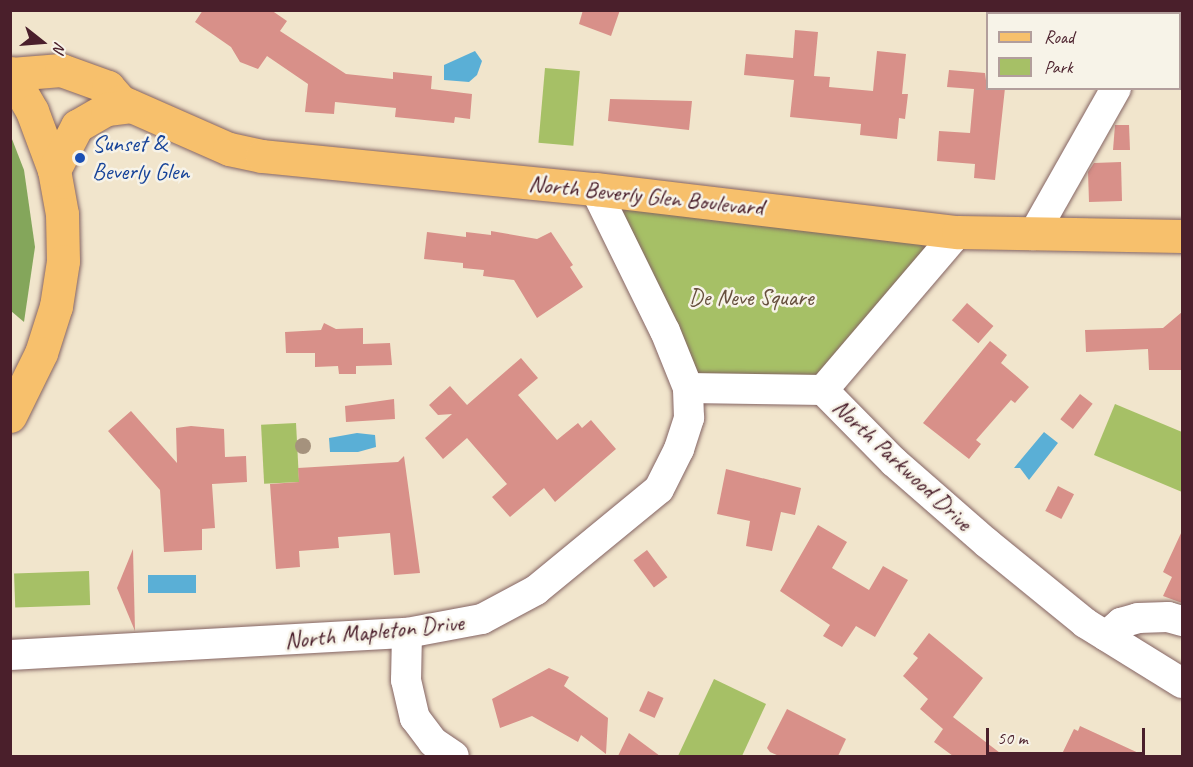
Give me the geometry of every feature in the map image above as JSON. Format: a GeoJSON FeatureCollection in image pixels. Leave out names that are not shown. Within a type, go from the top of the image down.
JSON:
{"type":"FeatureCollection","features":[{"type":"Feature","properties":{"kind":"main road","name":"North Beverly Glen Boulevard"},"geometry":{"type":"LineString","coordinates":[[21,74],[61,70],[108,87],[126,103],[229,149],[262,156],[595,189],[958,232],[1182,236]]}},
{"type":"Feature","properties":{"kind":"main road"},"geometry":{"type":"LineString","coordinates":[[10,416],[41,353],[56,306],[63,261],[62,214],[54,170],[21,74]]}},
{"type":"Feature","properties":{"kind":"main road"},"geometry":{"type":"LineString","coordinates":[[54,170],[77,126],[107,109],[126,103]]}},
{"type":"Feature","properties":{"kind":"street"},"geometry":{"type":"LineString","coordinates":[[1033,235],[1115,90]]}},
{"type":"Feature","properties":{"kind":"street"},"geometry":{"type":"LineString","coordinates":[[595,189],[665,331],[688,388]]}},
{"type":"Feature","properties":{"kind":"street"},"geometry":{"type":"LineString","coordinates":[[823,390],[958,232]]}},
{"type":"Feature","properties":{"kind":"street","name":"North Parkwood Drive"},"geometry":{"type":"LineString","coordinates":[[688,388],[823,390],[928,492],[1106,636],[1182,683]]}},
{"type":"Feature","properties":{"kind":"street","name":"North Mapleton Drive"},"geometry":{"type":"LineString","coordinates":[[10,655],[407,633],[482,619],[536,590],[659,489],[680,449],[689,418],[688,388]]}},
{"type":"Feature","properties":{"kind":"street"},"geometry":{"type":"LineString","coordinates":[[1106,636],[1121,623],[1138,618],[1168,617],[1182,621]]}},
{"type":"Feature","properties":{"kind":"street"},"geometry":{"type":"LineString","coordinates":[[407,633],[406,680],[415,718],[433,742],[454,756]]}},
{"type":"Feature","properties":{"kind":"green space"},"geometry":{"type":"Polygon","coordinates":[[[545,68],[580,71],[573,146],[538,143],[545,68]]]}},
{"type":"Feature","properties":{"kind":"green space"},"geometry":{"type":"Polygon","coordinates":[[[10,134],[24,170],[35,247],[24,322],[11,311],[10,134]]]}},
{"type":"Feature","properties":{"kind":"green space","name":"De Neve Square"},"geometry":{"type":"Polygon","coordinates":[[[595,189],[958,232],[823,390],[688,388],[595,189]]]}},
{"type":"Feature","properties":{"kind":"green space"},"geometry":{"type":"Polygon","coordinates":[[[1115,404],[1182,432],[1182,492],[1094,455],[1115,404]]]}},
{"type":"Feature","properties":{"kind":"green space"},"geometry":{"type":"Polygon","coordinates":[[[296,423],[299,482],[264,484],[261,425],[296,423]]]}},
{"type":"Feature","properties":{"kind":"green space"},"geometry":{"type":"Polygon","coordinates":[[[89,571],[90,605],[15,608],[14,574],[89,571]]]}},
{"type":"Feature","properties":{"kind":"green space"},"geometry":{"type":"Polygon","coordinates":[[[714,679],[766,704],[742,756],[678,756],[714,679]]]}},
{"type":"Feature","properties":{"kind":"water"},"geometry":{"type":"Polygon","coordinates":[[[475,51],[482,61],[477,75],[469,82],[444,80],[444,65],[475,51]]]}},
{"type":"Feature","properties":{"kind":"water"},"geometry":{"type":"Polygon","coordinates":[[[1044,432],[1058,443],[1029,480],[1020,468],[1014,468],[1044,432]]]}},
{"type":"Feature","properties":{"kind":"water"},"geometry":{"type":"Polygon","coordinates":[[[357,433],[375,435],[376,447],[358,452],[330,452],[329,438],[357,433]]]}},
{"type":"Feature","properties":{"kind":"water"},"geometry":{"type":"Polygon","coordinates":[[[148,575],[196,575],[196,593],[148,593],[148,575]]]}},
{"type":"Feature","properties":{"kind":"building"},"geometry":{"type":"Polygon","coordinates":[[[203,10],[271,10],[287,21],[280,31],[346,74],[393,79],[393,72],[432,76],[431,89],[472,94],[470,119],[455,117],[454,123],[395,117],[396,108],[335,102],[334,114],[305,112],[308,84],[267,56],[258,69],[240,62],[231,47],[195,22],[203,10]]]}},
{"type":"Feature","properties":{"kind":"building"},"geometry":{"type":"Polygon","coordinates":[[[583,10],[620,10],[611,36],[579,24],[583,10]]]}},
{"type":"Feature","properties":{"kind":"building"},"geometry":{"type":"Polygon","coordinates":[[[795,30],[818,32],[814,76],[830,77],[829,87],[873,91],[877,51],[906,54],[902,94],[908,94],[905,119],[899,118],[897,139],[860,135],[861,124],[790,117],[794,80],[744,75],[746,54],[793,58],[795,30]]]}},
{"type":"Feature","properties":{"kind":"building"},"geometry":{"type":"Polygon","coordinates":[[[949,70],[985,73],[986,90],[1005,90],[995,180],[974,178],[975,164],[937,161],[939,131],[970,133],[974,89],[947,87],[949,70]]]}},
{"type":"Feature","properties":{"kind":"building"},"geometry":{"type":"Polygon","coordinates":[[[610,99],[692,101],[689,130],[608,121],[610,99]]]}},
{"type":"Feature","properties":{"kind":"building"},"geometry":{"type":"Polygon","coordinates":[[[1115,125],[1129,125],[1130,150],[1113,150],[1115,125]]]}},
{"type":"Feature","properties":{"kind":"building"},"geometry":{"type":"Polygon","coordinates":[[[1121,162],[1122,201],[1089,202],[1088,172],[1094,163],[1121,162]]]}},
{"type":"Feature","properties":{"kind":"building"},"geometry":{"type":"Polygon","coordinates":[[[491,231],[537,239],[551,232],[573,265],[570,267],[583,287],[537,318],[514,280],[483,276],[484,270],[463,268],[463,263],[424,259],[427,232],[466,237],[466,232],[491,235],[491,231]]]}},
{"type":"Feature","properties":{"kind":"building"},"geometry":{"type":"Polygon","coordinates":[[[967,303],[993,326],[978,343],[952,320],[967,303]]]}},
{"type":"Feature","properties":{"kind":"building"},"geometry":{"type":"Polygon","coordinates":[[[1182,312],[1182,370],[1149,370],[1148,349],[1086,352],[1085,330],[1163,328],[1182,312]]]}},
{"type":"Feature","properties":{"kind":"building"},"geometry":{"type":"Polygon","coordinates":[[[324,323],[336,329],[363,328],[363,344],[390,343],[392,365],[356,366],[356,374],[339,374],[338,366],[315,367],[315,353],[286,353],[285,332],[321,330],[324,323]]]}},
{"type":"Feature","properties":{"kind":"building"},"geometry":{"type":"Polygon","coordinates":[[[990,341],[1007,355],[1001,363],[1029,387],[1015,403],[1011,400],[976,440],[981,444],[969,459],[923,423],[990,341]]]}},
{"type":"Feature","properties":{"kind":"building"},"geometry":{"type":"Polygon","coordinates":[[[521,358],[538,378],[518,395],[557,440],[578,423],[582,428],[591,420],[616,449],[555,502],[544,488],[510,517],[492,497],[507,484],[467,438],[443,459],[425,438],[452,414],[438,415],[429,405],[450,386],[467,405],[521,358]]]}},
{"type":"Feature","properties":{"kind":"building"},"geometry":{"type":"Polygon","coordinates":[[[1080,394],[1093,404],[1073,429],[1060,419],[1080,394]]]}},
{"type":"Feature","properties":{"kind":"building"},"geometry":{"type":"Polygon","coordinates":[[[394,399],[395,419],[346,422],[345,406],[394,399]]]}},
{"type":"Feature","properties":{"kind":"building"},"geometry":{"type":"Polygon","coordinates":[[[131,411],[177,463],[176,428],[191,426],[224,429],[225,457],[246,456],[247,482],[212,484],[215,528],[202,529],[202,550],[164,552],[160,490],[108,431],[131,411]]]}},
{"type":"Feature","properties":{"kind":"building"},"geometry":{"type":"Polygon","coordinates":[[[404,456],[420,573],[394,575],[390,533],[338,537],[339,548],[299,551],[300,567],[276,569],[270,484],[299,482],[298,468],[398,462],[404,456]]]}},
{"type":"Feature","properties":{"kind":"building"},"geometry":{"type":"Polygon","coordinates":[[[726,469],[801,488],[795,515],[781,512],[772,551],[746,546],[750,521],[717,514],[726,469]]]}},
{"type":"Feature","properties":{"kind":"building"},"geometry":{"type":"Polygon","coordinates":[[[1058,486],[1074,494],[1061,519],[1045,511],[1058,486]]]}},
{"type":"Feature","properties":{"kind":"building"},"geometry":{"type":"Polygon","coordinates":[[[818,525],[847,542],[832,568],[869,590],[883,566],[908,580],[875,637],[856,626],[842,647],[823,636],[830,625],[780,591],[818,525]]]}},
{"type":"Feature","properties":{"kind":"building"},"geometry":{"type":"Polygon","coordinates":[[[1182,531],[1182,603],[1163,596],[1172,577],[1163,572],[1182,531]]]}},
{"type":"Feature","properties":{"kind":"building"},"geometry":{"type":"Polygon","coordinates":[[[133,549],[135,631],[117,588],[133,549]]]}},
{"type":"Feature","properties":{"kind":"building"},"geometry":{"type":"Polygon","coordinates":[[[647,550],[667,577],[654,587],[633,560],[647,550]]]}},
{"type":"Feature","properties":{"kind":"building"},"geometry":{"type":"Polygon","coordinates":[[[929,633],[983,678],[953,717],[1004,756],[953,756],[934,742],[943,729],[920,709],[928,699],[903,676],[918,658],[913,654],[929,633]]]}},
{"type":"Feature","properties":{"kind":"building"},"geometry":{"type":"Polygon","coordinates":[[[549,668],[569,677],[564,686],[608,718],[606,754],[581,735],[578,742],[532,716],[500,728],[492,699],[549,668]]]}},
{"type":"Feature","properties":{"kind":"building"},"geometry":{"type":"Polygon","coordinates":[[[648,691],[664,698],[655,718],[639,711],[648,691]]]}},
{"type":"Feature","properties":{"kind":"building"},"geometry":{"type":"Polygon","coordinates":[[[787,709],[846,739],[838,756],[779,756],[770,752],[767,748],[787,709]]]}},
{"type":"Feature","properties":{"kind":"building"},"geometry":{"type":"Polygon","coordinates":[[[1080,726],[1145,756],[1061,756],[1074,729],[1078,731],[1080,726]]]}},
{"type":"Feature","properties":{"kind":"building"},"geometry":{"type":"Polygon","coordinates":[[[629,733],[660,756],[618,756],[629,733]]]}},
{"type":"Feature","properties":{"kind":"place","name":"Sunset & Beverly Glen"},"geometry":{"type":"Point","coordinates":[80,158]}}]}
